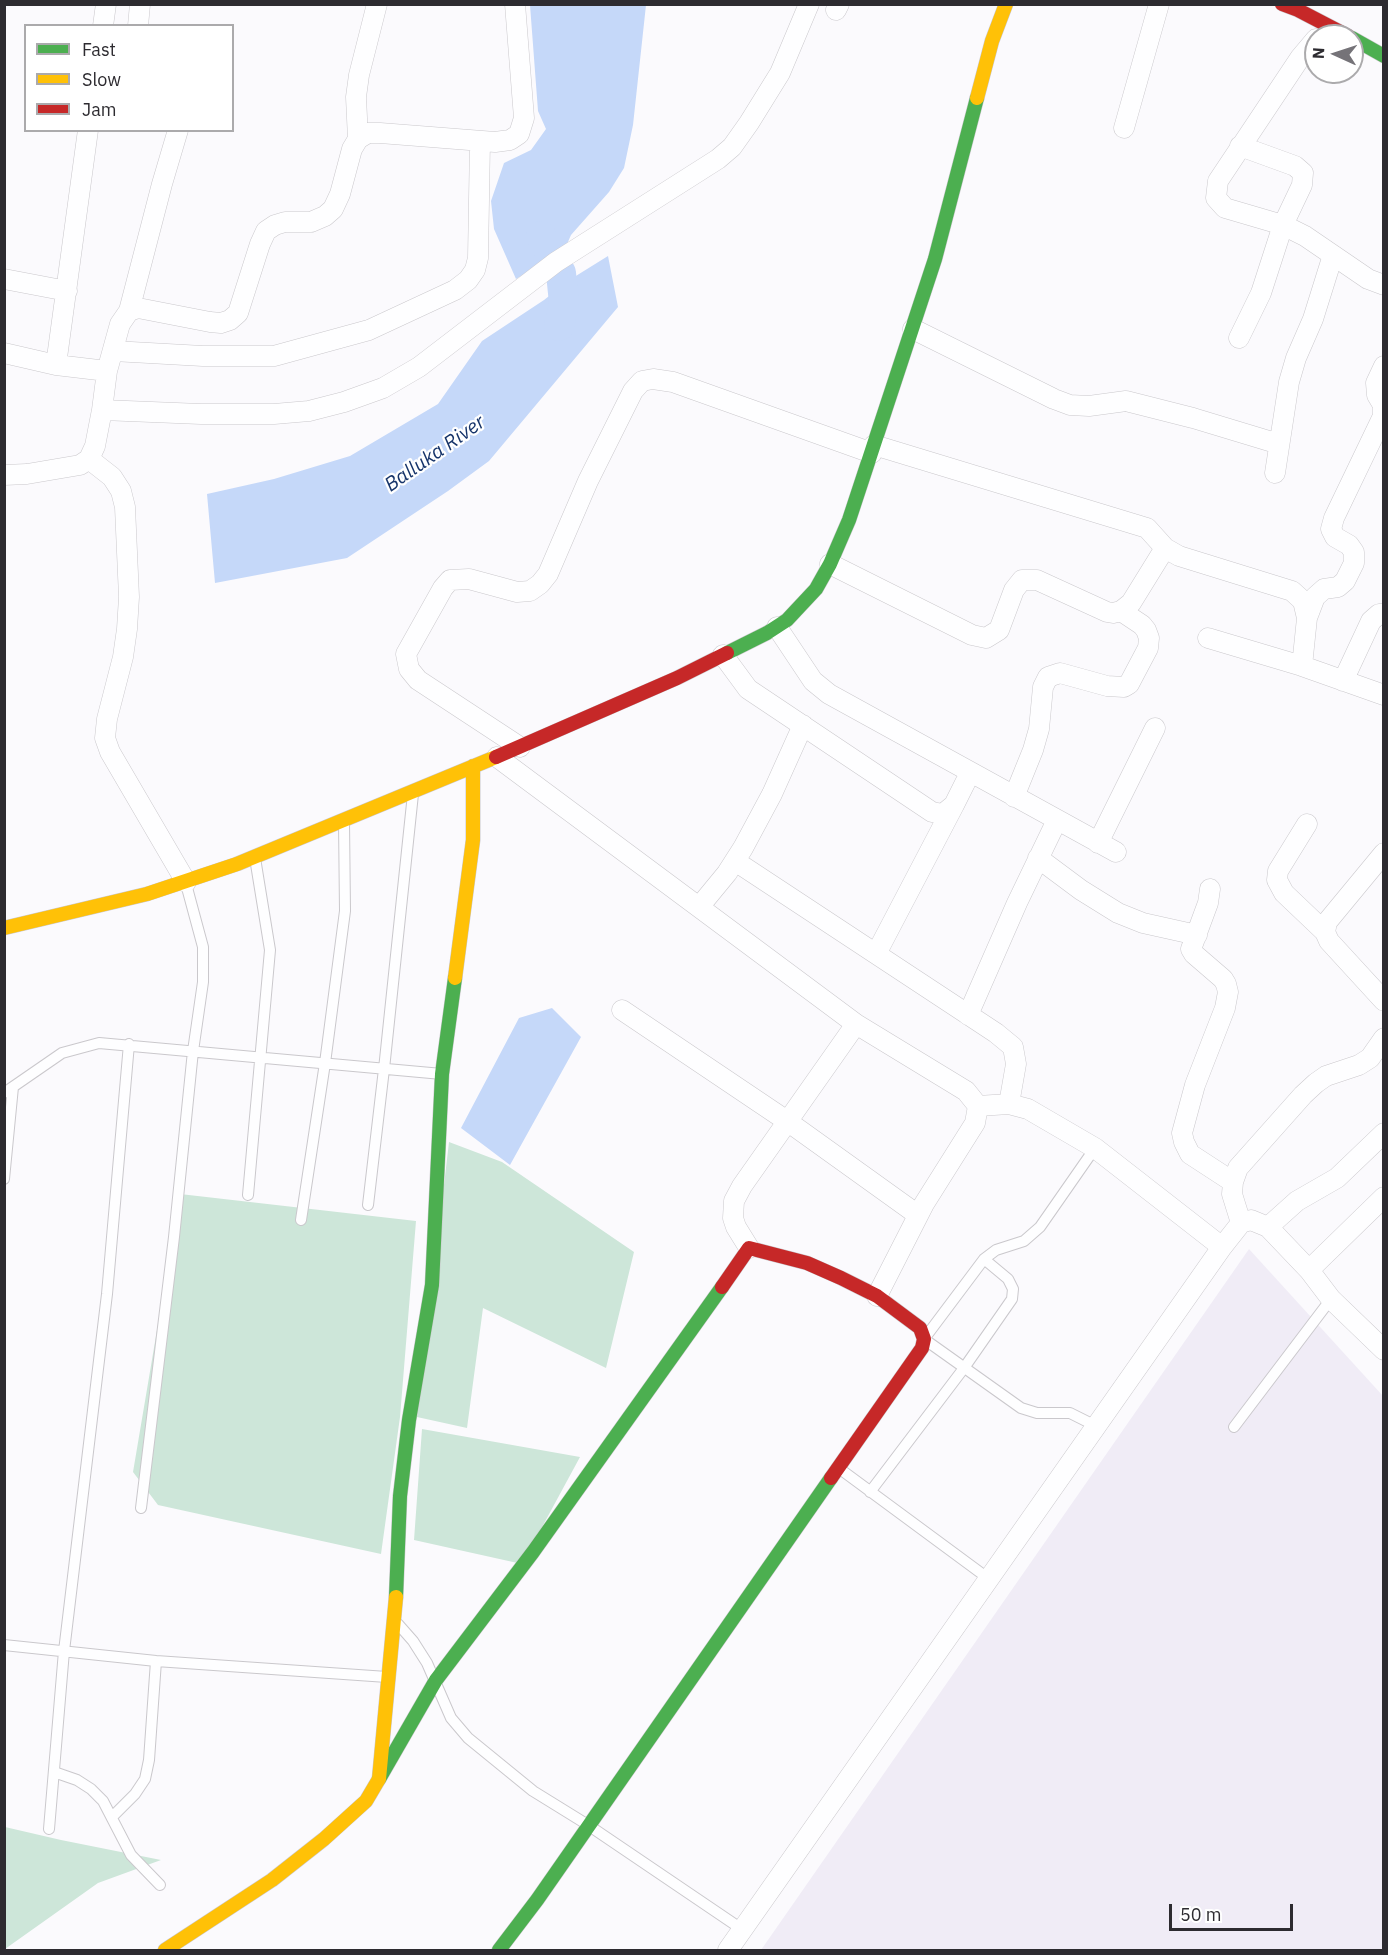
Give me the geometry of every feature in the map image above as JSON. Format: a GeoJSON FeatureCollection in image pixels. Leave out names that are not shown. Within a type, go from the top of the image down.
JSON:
{"type":"FeatureCollection","features":[{"type":"Feature","properties":{"kind":"street"},"geometry":{"type":"LineString","coordinates":[[103,24],[106,4]]}},
{"type":"Feature","properties":{"kind":"street"},"geometry":{"type":"LineString","coordinates":[[138,24],[140,4]]}},
{"type":"Feature","properties":{"kind":"street"},"geometry":{"type":"LineString","coordinates":[[358,139],[356,97],[359,75],[377,4]]}},
{"type":"Feature","properties":{"kind":"street"},"geometry":{"type":"LineString","coordinates":[[129,311],[138,308],[210,322],[221,323],[230,320],[238,313],[266,231],[285,222],[311,222],[325,216],[333,208],[340,194],[352,149],[358,139],[368,134],[495,142],[510,140],[519,134],[524,118],[515,4]]}},
{"type":"Feature","properties":{"kind":"street"},"geometry":{"type":"LineString","coordinates":[[102,410],[201,414],[274,414],[309,411],[383,388],[420,368],[556,262],[718,159],[732,147],[780,73],[809,4]]}},
{"type":"Feature","properties":{"kind":"street"},"geometry":{"type":"LineString","coordinates":[[4,928],[147,894],[255,857],[496,758],[677,678],[787,620],[816,589],[830,564],[849,520],[913,330],[992,41],[1006,4]]}},
{"type":"Feature","properties":{"kind":"street"},"geometry":{"type":"LineString","coordinates":[[1124,128],[1159,4]]}},
{"type":"Feature","properties":{"kind":"street"},"geometry":{"type":"LineString","coordinates":[[1282,4],[1309,24]]}},
{"type":"Feature","properties":{"kind":"street"},"geometry":{"type":"LineString","coordinates":[[1364,45],[1383,56]]}},
{"type":"Feature","properties":{"kind":"street"},"geometry":{"type":"LineString","coordinates":[[1304,53],[1218,181],[1216,198],[1225,208],[1283,225],[1305,236],[1368,279],[1383,285]]}},
{"type":"Feature","properties":{"kind":"street"},"geometry":{"type":"LineString","coordinates":[[56,364],[88,132]]}},
{"type":"Feature","properties":{"kind":"street"},"geometry":{"type":"LineString","coordinates":[[4,475],[27,474],[80,465],[89,459],[96,446],[106,379],[120,324],[129,311],[177,132]]}},
{"type":"Feature","properties":{"kind":"street"},"geometry":{"type":"LineString","coordinates":[[113,351],[203,356],[274,356],[369,330],[455,290],[468,280],[475,270],[478,258],[480,141]]}},
{"type":"Feature","properties":{"kind":"street"},"geometry":{"type":"LineString","coordinates":[[1239,338],[1262,293],[1283,225],[1302,185],[1303,173],[1295,166],[1240,146]]}},
{"type":"Feature","properties":{"kind":"street"},"geometry":{"type":"LineString","coordinates":[[1275,473],[1287,393],[1296,358],[1313,319],[1333,255]]}},
{"type":"Feature","properties":{"kind":"street"},"geometry":{"type":"LineString","coordinates":[[4,279],[67,291]]}},
{"type":"Feature","properties":{"kind":"street"},"geometry":{"type":"LineString","coordinates":[[913,330],[1070,405],[1089,406],[1126,401],[1279,444]]}},
{"type":"Feature","properties":{"kind":"street"},"geometry":{"type":"LineString","coordinates":[[4,353],[56,364],[106,379]]}},
{"type":"Feature","properties":{"kind":"street"},"geometry":{"type":"LineString","coordinates":[[1302,666],[1307,618],[1316,597],[1324,590],[1338,587],[1345,581],[1354,563],[1354,552],[1335,537],[1331,529],[1334,518],[1379,434],[1383,405],[1377,395],[1376,383],[1383,366]]}},
{"type":"Feature","properties":{"kind":"street"},"geometry":{"type":"LineString","coordinates":[[520,747],[418,680],[409,669],[406,654],[443,588],[450,580],[469,579],[517,592],[530,591],[540,584],[548,574],[588,482],[633,391],[642,381],[653,379],[673,381],[873,449],[1147,528],[1165,548],[1179,556],[1292,591],[1303,601],[1307,618]]}},
{"type":"Feature","properties":{"kind":"street"},"geometry":{"type":"LineString","coordinates":[[89,459],[112,477],[121,491],[125,507],[129,597],[127,629],[105,738],[110,752],[186,882]]}},
{"type":"Feature","properties":{"kind":"street"},"geometry":{"type":"LineString","coordinates":[[830,564],[972,635],[986,638],[999,630],[1014,590],[1022,580],[1036,580],[1107,612],[1121,611],[1131,603],[1165,548]]}},
{"type":"Feature","properties":{"kind":"street"},"geometry":{"type":"LineString","coordinates":[[1014,797],[1034,750],[1039,729],[1043,687],[1048,677],[1060,673],[1107,686],[1118,687],[1129,684],[1148,648],[1149,638],[1142,625],[1121,611]]}},
{"type":"Feature","properties":{"kind":"street"},"geometry":{"type":"LineString","coordinates":[[1343,681],[1371,621],[1379,614],[1383,614]]}},
{"type":"Feature","properties":{"kind":"street"},"geometry":{"type":"LineString","coordinates":[[777,627],[813,681],[829,694],[1116,852]]}},
{"type":"Feature","properties":{"kind":"street"},"geometry":{"type":"LineString","coordinates":[[1208,638],[1302,666],[1383,695]]}},
{"type":"Feature","properties":{"kind":"street"},"geometry":{"type":"LineString","coordinates":[[723,655],[748,689],[932,812],[943,813],[954,805]]}},
{"type":"Feature","properties":{"kind":"street"},"geometry":{"type":"LineString","coordinates":[[699,907],[735,861],[772,794],[803,725]]}},
{"type":"Feature","properties":{"kind":"street"},"geometry":{"type":"LineString","coordinates":[[1098,843],[1155,728]]}},
{"type":"Feature","properties":{"kind":"street"},"geometry":{"type":"LineString","coordinates":[[496,758],[856,1024],[966,1091],[978,1106],[975,1123],[918,1215],[877,1296]]}},
{"type":"Feature","properties":{"kind":"street"},"geometry":{"type":"LineString","coordinates":[[379,1779],[387,1677],[395,1620],[400,1496],[409,1420],[432,1285],[442,1074],[470,872],[473,840],[473,766]]}},
{"type":"Feature","properties":{"kind":"street"},"geometry":{"type":"LineString","coordinates":[[876,954],[970,773]]}},
{"type":"Feature","properties":{"kind":"street"},"geometry":{"type":"LineString","coordinates":[[968,1015],[1056,820]]}},
{"type":"Feature","properties":{"kind":"street"},"geometry":{"type":"LineString","coordinates":[[1307,824],[1278,871],[1277,880],[1284,893],[1326,932]]}},
{"type":"Feature","properties":{"kind":"street"},"geometry":{"type":"LineString","coordinates":[[1383,853],[1327,922],[1326,932],[1329,941],[1383,1001]]}},
{"type":"Feature","properties":{"kind":"street"},"geometry":{"type":"LineString","coordinates":[[1038,858],[1081,890],[1118,913],[1143,923],[1197,935]]}},
{"type":"Feature","properties":{"kind":"street"},"geometry":{"type":"LineString","coordinates":[[735,861],[996,1033],[1013,1047],[1016,1064],[1009,1104]]}},
{"type":"Feature","properties":{"kind":"street"},"geometry":{"type":"LineString","coordinates":[[1210,889],[1208,903],[1191,946],[1192,951],[1223,979],[1228,992],[1225,1008],[1195,1084],[1182,1133],[1190,1154],[1233,1182]]}},
{"type":"Feature","properties":{"kind":"street"},"geometry":{"type":"LineString","coordinates":[[622,1010],[788,1121],[918,1215]]}},
{"type":"Feature","properties":{"kind":"street"},"geometry":{"type":"LineString","coordinates":[[499,1950],[922,1348],[924,1339],[920,1328],[877,1296],[807,1263],[749,1248],[733,1218],[734,1201],[742,1186],[856,1024]]}},
{"type":"Feature","properties":{"kind":"street"},"geometry":{"type":"LineString","coordinates":[[1241,1223],[1232,1194],[1238,1168],[1303,1095],[1326,1076],[1359,1065],[1382,1047]]}},
{"type":"Feature","properties":{"kind":"street"},"geometry":{"type":"LineString","coordinates":[[978,1106],[1009,1104],[1028,1109],[1095,1148],[1222,1247]]}},
{"type":"Feature","properties":{"kind":"street"},"geometry":{"type":"LineString","coordinates":[[1268,1227],[1297,1201],[1337,1178],[1383,1133]]}},
{"type":"Feature","properties":{"kind":"street"},"geometry":{"type":"LineString","coordinates":[[1309,1270],[1383,1197]]}},
{"type":"Feature","properties":{"kind":"street"},"geometry":{"type":"LineString","coordinates":[[728,1950],[1241,1223],[1251,1220],[1268,1227],[1309,1270],[1331,1299],[1383,1350]]}},
{"type":"Feature","properties":{"kind":"street"},"geometry":{"type":"LineString","coordinates":[[175,1947],[272,1880],[324,1839],[366,1801],[435,1680],[533,1552],[749,1248]]}},
{"type":"Feature","properties":{"kind":"lane"},"geometry":{"type":"LineString","coordinates":[[368,1205],[413,791]]}},
{"type":"Feature","properties":{"kind":"lane"},"geometry":{"type":"LineString","coordinates":[[301,1220],[345,911],[344,819]]}},
{"type":"Feature","properties":{"kind":"lane"},"geometry":{"type":"LineString","coordinates":[[248,1195],[270,950],[255,857]]}},
{"type":"Feature","properties":{"kind":"lane"},"geometry":{"type":"LineString","coordinates":[[141,1508],[204,966],[199,928],[186,882]]}},
{"type":"Feature","properties":{"kind":"lane"},"geometry":{"type":"LineString","coordinates":[[4,1179],[9,1090],[62,1053],[99,1043],[442,1074]]}},
{"type":"Feature","properties":{"kind":"lane"},"geometry":{"type":"LineString","coordinates":[[49,1828],[64,1651],[107,1294],[129,1044]]}},
{"type":"Feature","properties":{"kind":"lane"},"geometry":{"type":"LineString","coordinates":[[1095,1148],[1040,1227],[1024,1241],[996,1250],[984,1259],[924,1339],[1021,1408],[1037,1413],[1070,1413],[1096,1426]]}},
{"type":"Feature","properties":{"kind":"lane"},"geometry":{"type":"LineString","coordinates":[[870,1492],[964,1368],[1012,1299],[1013,1289],[1008,1279],[984,1259]]}},
{"type":"Feature","properties":{"kind":"lane"},"geometry":{"type":"LineString","coordinates":[[1234,1427],[1331,1299]]}},
{"type":"Feature","properties":{"kind":"lane"},"geometry":{"type":"LineString","coordinates":[[838,1467],[989,1579]]}},
{"type":"Feature","properties":{"kind":"lane"},"geometry":{"type":"LineString","coordinates":[[395,1620],[413,1641],[435,1680],[451,1718],[468,1738],[533,1791],[588,1825],[743,1930]]}},
{"type":"Feature","properties":{"kind":"lane"},"geometry":{"type":"LineString","coordinates":[[4,1645],[156,1661],[387,1677]]}},
{"type":"Feature","properties":{"kind":"lane"},"geometry":{"type":"LineString","coordinates":[[112,1817],[135,1794],[145,1779],[149,1760],[156,1661]]}},
{"type":"Feature","properties":{"kind":"lane"},"geometry":{"type":"LineString","coordinates":[[54,1772],[77,1780],[92,1789],[104,1801],[130,1854],[160,1885]]}},
{"type":"Feature","properties":{"kind":"shaded area"},"geometry":{"type":"Polygon","coordinates":[[[1249,1249],[1383,1396],[1383,1950],[761,1950],[1249,1249]]]}},
{"type":"Feature","properties":{"kind":"green space"},"geometry":{"type":"Polygon","coordinates":[[[449,1142],[502,1162],[634,1252],[606,1368],[483,1308],[467,1428],[417,1417],[449,1142]]]}},
{"type":"Feature","properties":{"kind":"green space"},"geometry":{"type":"Polygon","coordinates":[[[180,1194],[416,1221],[400,1417],[381,1554],[158,1505],[133,1472],[180,1194]]]}},
{"type":"Feature","properties":{"kind":"green space"},"geometry":{"type":"Polygon","coordinates":[[[422,1429],[580,1457],[522,1564],[414,1540],[422,1429]]]}},
{"type":"Feature","properties":{"kind":"green space"},"geometry":{"type":"Polygon","coordinates":[[[5,1827],[161,1860],[98,1883],[5,1949],[5,1827]]]}},
{"type":"Feature","properties":{"kind":"water"},"geometry":{"type":"Polygon","coordinates":[[[530,5],[646,5],[633,125],[624,168],[609,192],[571,235],[564,251],[516,279],[494,229],[491,201],[504,163],[531,150],[546,129],[538,111],[530,5]]]}},
{"type":"Feature","properties":{"kind":"water"},"geometry":{"type":"Polygon","coordinates":[[[608,256],[618,307],[489,461],[347,558],[215,583],[207,494],[274,479],[350,456],[438,404],[482,341],[608,256]]]}},
{"type":"Feature","properties":{"kind":"water"},"geometry":{"type":"Polygon","coordinates":[[[552,1008],[581,1037],[510,1165],[461,1128],[519,1018],[552,1008]]]}},
{"type":"Feature","properties":{"kind":"waterway","name":"Balluka River"},"geometry":{"type":"LineString","coordinates":[[541,236],[561,273],[564,303],[559,326]]}},
{"type":"Feature","properties":{"kind":"traffic: fast"},"geometry":{"type":"LineString","coordinates":[[1364,45],[1384,56]]}},
{"type":"Feature","properties":{"kind":"traffic: fast"},"geometry":{"type":"LineString","coordinates":[[727,653],[787,620],[816,589],[830,564],[849,520],[935,259],[977,98]]}},
{"type":"Feature","properties":{"kind":"traffic: fast"},"geometry":{"type":"LineString","coordinates":[[396,1597],[400,1496],[409,1420],[432,1285],[442,1074],[455,978]]}},
{"type":"Feature","properties":{"kind":"traffic: fast"},"geometry":{"type":"LineString","coordinates":[[379,1779],[436,1680],[533,1552],[722,1287]]}},
{"type":"Feature","properties":{"kind":"traffic: fast"},"geometry":{"type":"LineString","coordinates":[[499,1950],[537,1900],[831,1478]]}},
{"type":"Feature","properties":{"kind":"traffic: slow"},"geometry":{"type":"LineString","coordinates":[[977,98],[992,41],[1006,4]]}},
{"type":"Feature","properties":{"kind":"traffic: slow"},"geometry":{"type":"LineString","coordinates":[[4,928],[147,894],[237,864],[496,757]]}},
{"type":"Feature","properties":{"kind":"traffic: slow"},"geometry":{"type":"LineString","coordinates":[[455,978],[473,840],[473,766]]}},
{"type":"Feature","properties":{"kind":"traffic: slow"},"geometry":{"type":"LineString","coordinates":[[165,1950],[272,1880],[324,1839],[366,1801],[379,1779],[396,1597]]}},
{"type":"Feature","properties":{"kind":"traffic: jam"},"geometry":{"type":"LineString","coordinates":[[1282,4],[1325,24]]}},
{"type":"Feature","properties":{"kind":"traffic: jam"},"geometry":{"type":"LineString","coordinates":[[496,757],[677,678],[727,653]]}},
{"type":"Feature","properties":{"kind":"traffic: jam"},"geometry":{"type":"LineString","coordinates":[[722,1287],[749,1248],[807,1263],[841,1278],[877,1296],[920,1328],[924,1339],[922,1348],[831,1478]]}}]}
